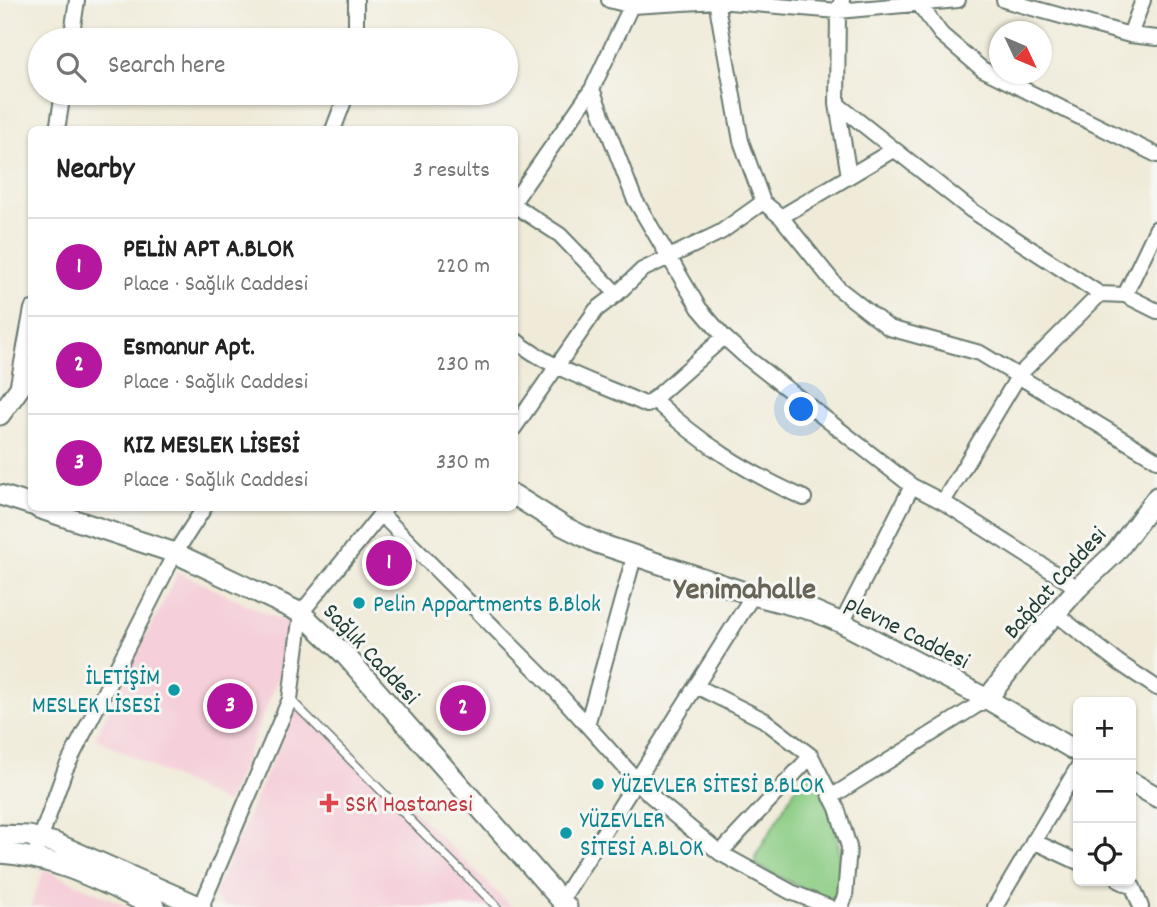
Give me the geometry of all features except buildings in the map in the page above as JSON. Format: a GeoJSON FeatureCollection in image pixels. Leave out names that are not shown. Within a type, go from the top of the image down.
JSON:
{"type":"FeatureCollection","features":[{"type":"Feature","properties":{"kind":"street"},"geometry":{"type":"LineString","coordinates":[[73,28],[77,0]]}},
{"type":"Feature","properties":{"kind":"street"},"geometry":{"type":"LineString","coordinates":[[355,28],[356,0]]}},
{"type":"Feature","properties":{"kind":"street"},"geometry":{"type":"LineString","coordinates":[[609,0],[633,3],[716,0],[840,6],[958,0]]}},
{"type":"Feature","properties":{"kind":"street"},"geometry":{"type":"LineString","coordinates":[[716,0],[741,141],[763,202],[782,217],[838,288],[889,328],[981,354],[1157,460]]}},
{"type":"Feature","properties":{"kind":"street"},"geometry":{"type":"LineString","coordinates":[[1130,35],[1143,0]]}},
{"type":"Feature","properties":{"kind":"street"},"geometry":{"type":"LineString","coordinates":[[1014,1],[1130,35],[1157,38]]}},
{"type":"Feature","properties":{"kind":"street"},"geometry":{"type":"LineString","coordinates":[[518,197],[592,89],[633,3]]}},
{"type":"Feature","properties":{"kind":"street"},"geometry":{"type":"LineString","coordinates":[[919,4],[941,34],[982,69],[1157,155]]}},
{"type":"Feature","properties":{"kind":"street"},"geometry":{"type":"LineString","coordinates":[[840,6],[837,104],[849,176]]}},
{"type":"Feature","properties":{"kind":"street"},"geometry":{"type":"LineString","coordinates":[[592,89],[635,198],[699,308],[724,337],[912,486],[943,502],[1078,589]]}},
{"type":"Feature","properties":{"kind":"street"},"geometry":{"type":"LineString","coordinates":[[837,104],[971,209],[1100,294],[1125,295],[1157,311]]}},
{"type":"Feature","properties":{"kind":"street"},"geometry":{"type":"LineString","coordinates":[[58,126],[60,105]]}},
{"type":"Feature","properties":{"kind":"street"},"geometry":{"type":"LineString","coordinates":[[335,126],[342,105]]}},
{"type":"Feature","properties":{"kind":"street"},"geometry":{"type":"LineString","coordinates":[[782,217],[893,150]]}},
{"type":"Feature","properties":{"kind":"street"},"geometry":{"type":"LineString","coordinates":[[518,422],[596,310],[642,270],[721,233],[763,202]]}},
{"type":"Feature","properties":{"kind":"street"},"geometry":{"type":"LineString","coordinates":[[518,206],[560,235],[617,294]]}},
{"type":"Feature","properties":{"kind":"street"},"geometry":{"type":"LineString","coordinates":[[1125,295],[1157,228]]}},
{"type":"Feature","properties":{"kind":"street"},"geometry":{"type":"LineString","coordinates":[[943,502],[1019,375],[1100,294]]}},
{"type":"Feature","properties":{"kind":"street"},"geometry":{"type":"LineString","coordinates":[[16,393],[28,330]]}},
{"type":"Feature","properties":{"kind":"street"},"geometry":{"type":"LineString","coordinates":[[518,342],[558,365],[647,405],[724,337]]}},
{"type":"Feature","properties":{"kind":"street"},"geometry":{"type":"LineString","coordinates":[[0,415],[28,376]]}},
{"type":"Feature","properties":{"kind":"street"},"geometry":{"type":"LineString","coordinates":[[653,399],[683,427],[716,452],[762,479],[804,498]]}},
{"type":"Feature","properties":{"kind":"street"},"geometry":{"type":"LineString","coordinates":[[842,623],[912,486]]}},
{"type":"Feature","properties":{"kind":"street"},"geometry":{"type":"LineString","coordinates":[[0,495],[28,504]]}},
{"type":"Feature","properties":{"kind":"street","name":"plevne Caddesi"},"geometry":{"type":"LineString","coordinates":[[518,497],[579,535],[635,557],[753,595],[805,608],[842,623],[987,699],[1073,749]]}},
{"type":"Feature","properties":{"kind":"street","name":"Bağdat Caddesi"},"geometry":{"type":"LineString","coordinates":[[987,699],[1056,614],[1116,552],[1157,497]]}},
{"type":"Feature","properties":{"kind":"street"},"geometry":{"type":"LineString","coordinates":[[38,848],[65,771],[175,553],[202,511]]}},
{"type":"Feature","properties":{"kind":"street"},"geometry":{"type":"LineString","coordinates":[[0,853],[55,843],[201,907],[290,699],[301,612],[384,511],[550,684],[649,794],[720,853],[791,892],[829,907]]}},
{"type":"Feature","properties":{"kind":"street","name":"Sağlık Caddesi"},"geometry":{"type":"LineString","coordinates":[[76,513],[175,553],[301,612],[346,656],[567,904]]}},
{"type":"Feature","properties":{"kind":"street"},"geometry":{"type":"LineString","coordinates":[[587,725],[635,557]]}},
{"type":"Feature","properties":{"kind":"street"},"geometry":{"type":"LineString","coordinates":[[567,904],[637,779],[753,595]]}},
{"type":"Feature","properties":{"kind":"street"},"geometry":{"type":"LineString","coordinates":[[1056,614],[1157,688]]}},
{"type":"Feature","properties":{"kind":"street"},"geometry":{"type":"LineString","coordinates":[[696,686],[764,720],[811,757],[831,797],[849,847],[845,897],[840,907]]}},
{"type":"Feature","properties":{"kind":"street"},"geometry":{"type":"LineString","coordinates":[[831,797],[987,699]]}},
{"type":"Feature","properties":{"kind":"street"},"geometry":{"type":"LineString","coordinates":[[720,853],[811,757]]}},
{"type":"Feature","properties":{"kind":"street"},"geometry":{"type":"LineString","coordinates":[[995,907],[1073,774]]}},
{"type":"Feature","properties":{"kind":"street"},"geometry":{"type":"LineString","coordinates":[[1136,785],[1157,797]]}},
{"type":"Feature","properties":{"kind":"street"},"geometry":{"type":"LineString","coordinates":[[0,835],[38,848],[58,863],[155,907]]}},
{"type":"Feature","properties":{"kind":"street"},"geometry":{"type":"LineString","coordinates":[[1033,841],[1073,860]]}},
{"type":"Feature","properties":{"kind":"street"},"geometry":{"type":"LineString","coordinates":[[1131,886],[1141,907]]}},
{"type":"Feature","properties":{"kind":"lane"},"geometry":{"type":"LineString","coordinates":[[290,699],[497,907]]}},
{"type":"Feature","properties":{"kind":"shaded area"},"geometry":{"type":"Polygon","coordinates":[[[178,572],[289,624],[282,669],[227,804],[95,738],[178,572]]]}},
{"type":"Feature","properties":{"kind":"shaded area","name":"SSK Hastanesi"},"geometry":{"type":"Polygon","coordinates":[[[299,698],[513,907],[224,907],[213,896],[299,698]]]}},
{"type":"Feature","properties":{"kind":"shaded area"},"geometry":{"type":"Polygon","coordinates":[[[44,869],[129,907],[30,907],[44,869]]]}},
{"type":"Feature","properties":{"kind":"green space"},"geometry":{"type":"Polygon","coordinates":[[[805,772],[812,773],[836,831],[839,860],[837,895],[827,901],[756,865],[755,857],[805,772]]]}},
{"type":"Feature","properties":{"kind":"place","name":"PELİN APT A.BLOK"},"geometry":{"type":"Point","coordinates":[389,563]}},
{"type":"Feature","properties":{"kind":"place","name":"Pelin Appartments B.Blok"},"geometry":{"type":"Point","coordinates":[359,603]}},
{"type":"Feature","properties":{"kind":"place","name":"İLETİŞİM MESLEK LİSESİ"},"geometry":{"type":"Point","coordinates":[174,690]}},
{"type":"Feature","properties":{"kind":"place","name":"KIZ MESLEK LİSESİ"},"geometry":{"type":"Point","coordinates":[230,706]}},
{"type":"Feature","properties":{"kind":"place","name":"Esmanur Apt."},"geometry":{"type":"Point","coordinates":[463,708]}},
{"type":"Feature","properties":{"kind":"place","name":"YÜZEVLER SİTESİ B.BLOK"},"geometry":{"type":"Point","coordinates":[598,784]}},
{"type":"Feature","properties":{"kind":"place","name":"SSK Hastanesi"},"geometry":{"type":"Point","coordinates":[329,803]}},
{"type":"Feature","properties":{"kind":"place","name":"YÜZEVLER SİTESİ A.BLOK"},"geometry":{"type":"Point","coordinates":[566,833]}},
{"type":"Feature","properties":{"kind":"district","name":"Yenimahalle"},"geometry":{"type":"Point","coordinates":[745,587]}}]}
